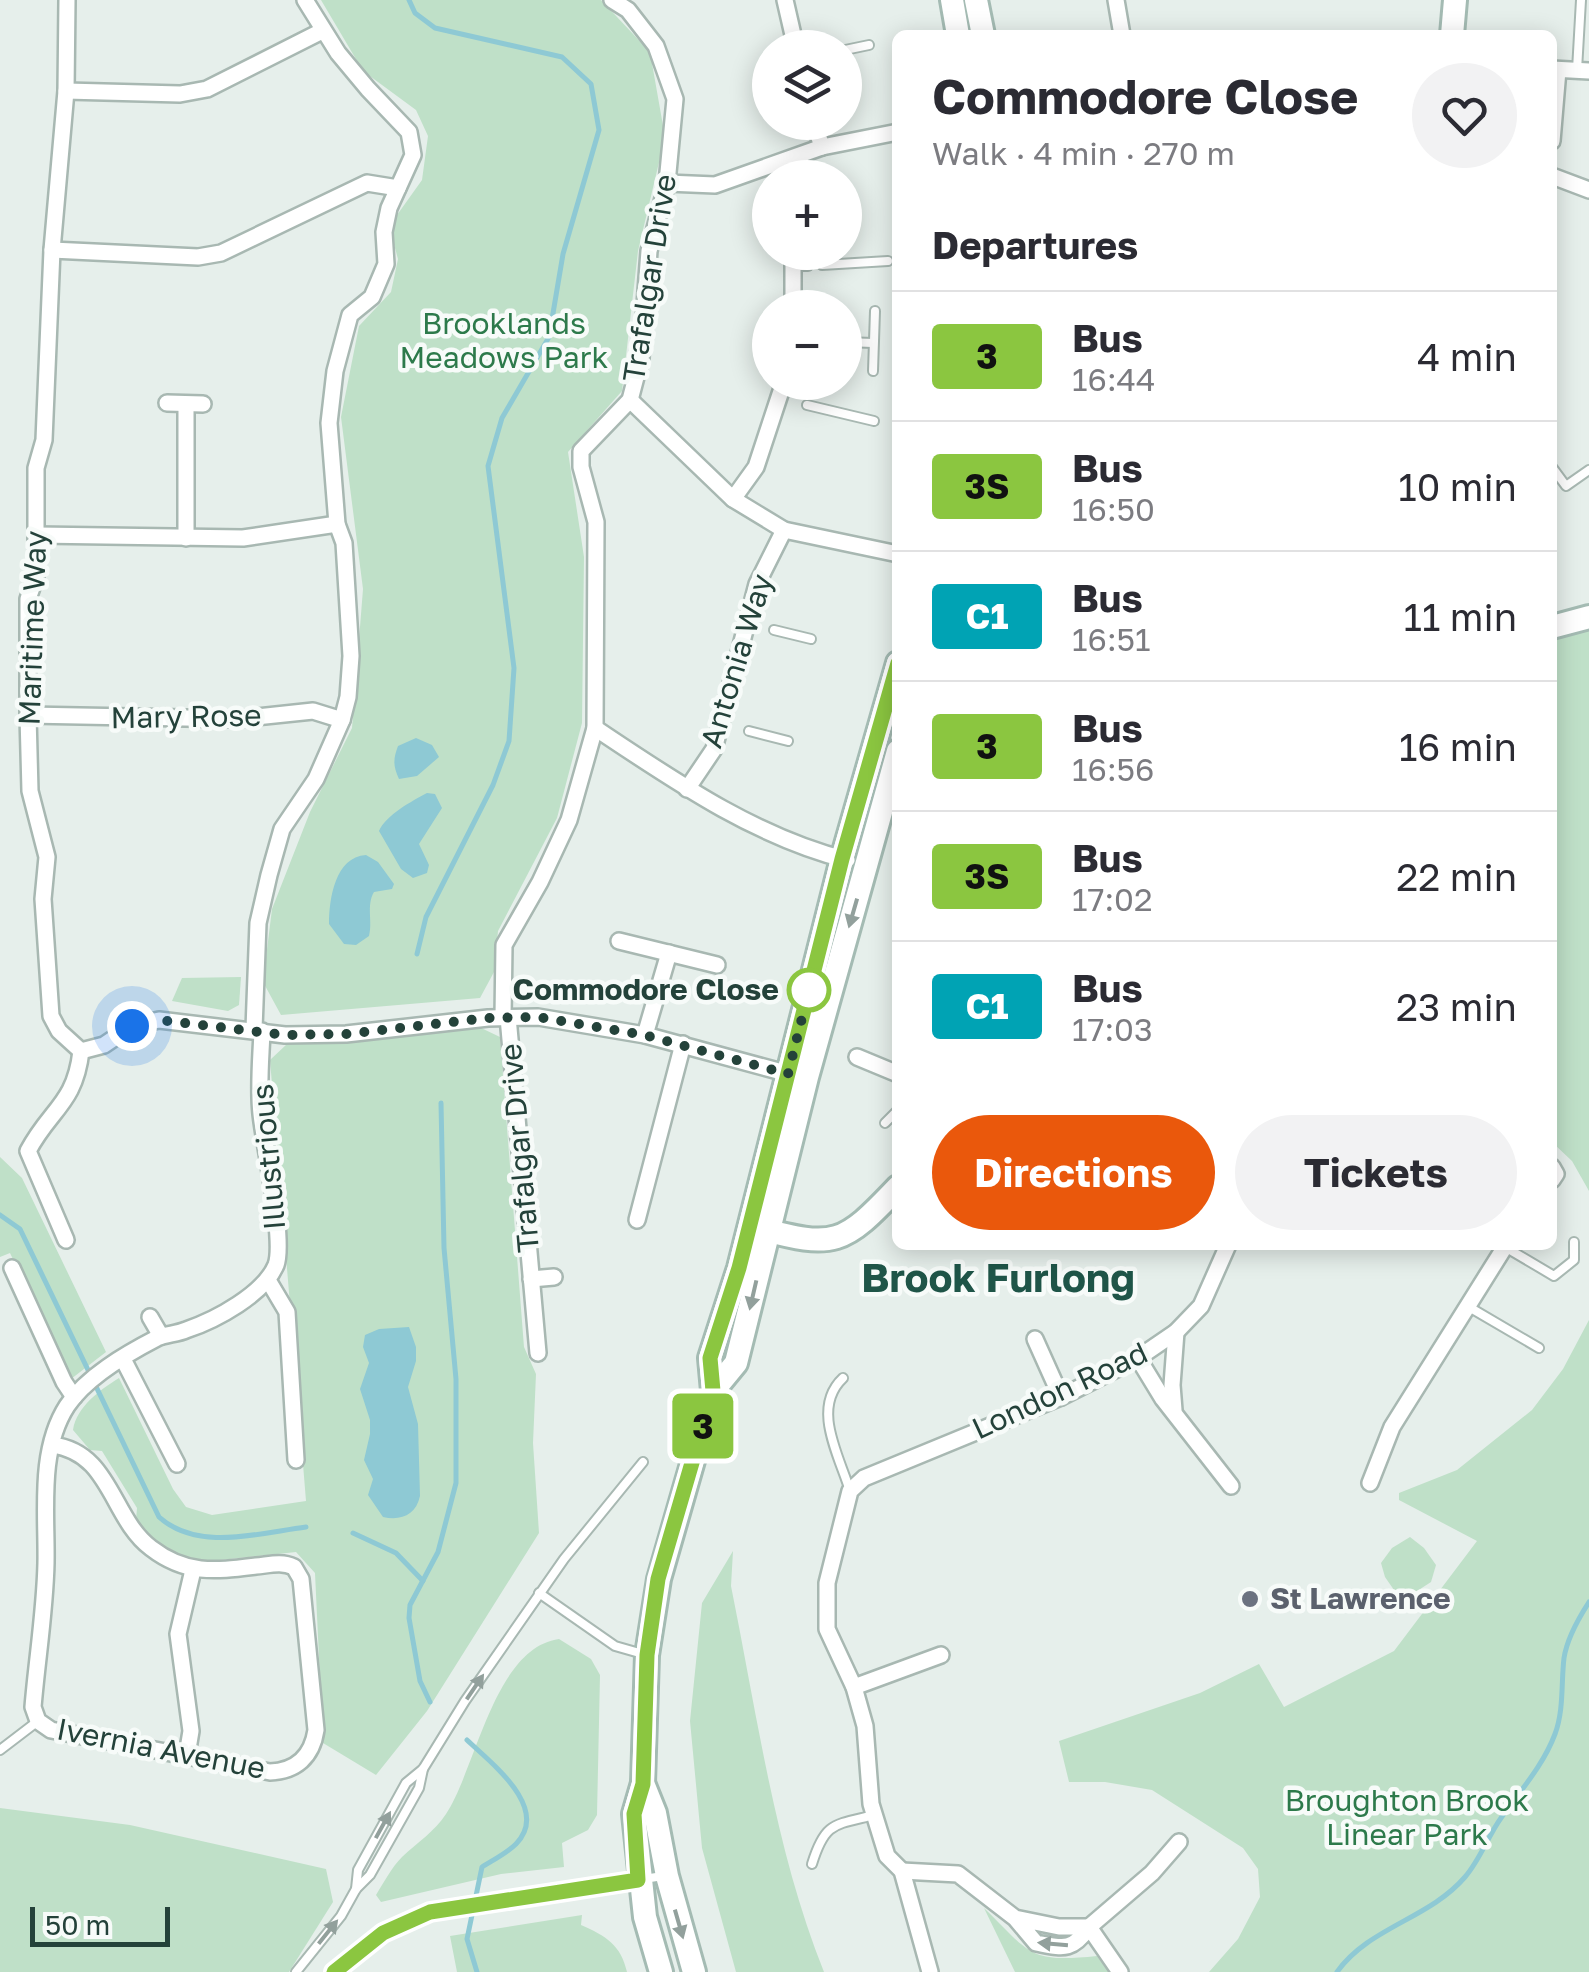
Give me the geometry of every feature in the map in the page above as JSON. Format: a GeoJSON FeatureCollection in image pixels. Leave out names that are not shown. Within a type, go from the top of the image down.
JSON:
{"type":"FeatureCollection","features":[{"type":"Feature","properties":{"kind":"street","name":"Maritime Way"},"geometry":{"type":"LineString","coordinates":[[68,0],[44,440],[36,468],[36,576],[28,599],[28,716],[30,791],[47,857],[43,900],[51,1016],[59,1031],[82,1051]]}},
{"type":"Feature","properties":{"kind":"street"},"geometry":{"type":"LineString","coordinates":[[66,91],[180,94],[206,89],[322,31],[305,0]]}},
{"type":"Feature","properties":{"kind":"street","name":"Trafalgar Drive"},"geometry":{"type":"LineString","coordinates":[[538,1354],[506,1017],[504,946],[540,882],[568,820],[595,728],[596,522],[581,467],[582,452],[630,400],[641,358],[648,251],[667,183],[675,98],[656,46],[628,10],[612,0]]}},
{"type":"Feature","properties":{"kind":"street"},"geometry":{"type":"LineString","coordinates":[[785,0],[792,30]]}},
{"type":"Feature","properties":{"kind":"street"},"geometry":{"type":"LineString","coordinates":[[952,0],[957,30]]}},
{"type":"Feature","properties":{"kind":"street"},"geometry":{"type":"LineString","coordinates":[[976,0],[982,30]]}},
{"type":"Feature","properties":{"kind":"street"},"geometry":{"type":"LineString","coordinates":[[1116,0],[1121,30]]}},
{"type":"Feature","properties":{"kind":"street"},"geometry":{"type":"LineString","coordinates":[[1452,30],[1455,0]]}},
{"type":"Feature","properties":{"kind":"street","name":"Illustrious"},"geometry":{"type":"LineString","coordinates":[[268,1280],[278,1259],[269,1157],[260,1113],[258,923],[282,829],[316,778],[342,720],[348,696],[351,656],[344,542],[337,524],[329,423],[334,370],[350,315],[372,296],[386,264],[384,232],[412,155],[410,132],[368,90],[322,31]]}},
{"type":"Feature","properties":{"kind":"street"},"geometry":{"type":"LineString","coordinates":[[1557,70],[1583,71]]}},
{"type":"Feature","properties":{"kind":"street"},"geometry":{"type":"LineString","coordinates":[[803,160],[822,147],[892,133]]}},
{"type":"Feature","properties":{"kind":"street"},"geometry":{"type":"LineString","coordinates":[[820,140],[822,147]]}},
{"type":"Feature","properties":{"kind":"street"},"geometry":{"type":"LineString","coordinates":[[667,183],[714,185],[752,177]]}},
{"type":"Feature","properties":{"kind":"street"},"geometry":{"type":"LineString","coordinates":[[1557,178],[1589,190]]}},
{"type":"Feature","properties":{"kind":"street"},"geometry":{"type":"LineString","coordinates":[[52,250],[198,256],[221,252],[366,183],[398,188]]}},
{"type":"Feature","properties":{"kind":"street"},"geometry":{"type":"LineString","coordinates":[[630,400],[733,499],[784,530],[892,553]]}},
{"type":"Feature","properties":{"kind":"street"},"geometry":{"type":"LineString","coordinates":[[733,499],[756,467],[785,400]]}},
{"type":"Feature","properties":{"kind":"street"},"geometry":{"type":"LineString","coordinates":[[167,403],[195,405],[186,538]]}},
{"type":"Feature","properties":{"kind":"street"},"geometry":{"type":"LineString","coordinates":[[36,535],[243,538],[337,524]]}},
{"type":"Feature","properties":{"kind":"street","name":"Antonia Way"},"geometry":{"type":"LineString","coordinates":[[687,789],[726,725],[752,625],[757,584],[784,530]]}},
{"type":"Feature","properties":{"kind":"street"},"geometry":{"type":"LineString","coordinates":[[1557,627],[1589,617]]}},
{"type":"Feature","properties":{"kind":"street"},"geometry":{"type":"LineString","coordinates":[[661,1972],[638,1880],[634,1814],[643,1784],[647,1655],[658,1579],[713,1391],[736,1363],[759,1228],[797,1075],[842,859],[892,690]]}},
{"type":"Feature","properties":{"kind":"street","name":"Mary Rose"},"geometry":{"type":"LineString","coordinates":[[28,716],[237,719],[313,711],[342,720]]}},
{"type":"Feature","properties":{"kind":"street"},"geometry":{"type":"LineString","coordinates":[[595,728],[687,789],[754,824],[842,859],[867,864]]}},
{"type":"Feature","properties":{"kind":"street"},"geometry":{"type":"LineString","coordinates":[[797,1075],[867,864],[892,774]]}},
{"type":"Feature","properties":{"kind":"street"},"geometry":{"type":"LineString","coordinates":[[620,940],[717,965]]}},
{"type":"Feature","properties":{"kind":"street"},"geometry":{"type":"LineString","coordinates":[[644,1035],[669,953]]}},
{"type":"Feature","properties":{"kind":"street"},"geometry":{"type":"LineString","coordinates":[[66,1240],[28,1151],[37,1134],[71,1095],[82,1051],[104,1045],[132,1026],[159,1020],[285,1035],[346,1034],[538,1017],[644,1035],[797,1075]]}},
{"type":"Feature","properties":{"kind":"street"},"geometry":{"type":"LineString","coordinates":[[636,1220],[683,1044]]}},
{"type":"Feature","properties":{"kind":"street"},"geometry":{"type":"LineString","coordinates":[[857,1057],[892,1072]]}},
{"type":"Feature","properties":{"kind":"street"},"geometry":{"type":"LineString","coordinates":[[759,1228],[816,1242],[839,1237],[861,1225],[892,1193]]}},
{"type":"Feature","properties":{"kind":"street","name":"London Road"},"geometry":{"type":"LineString","coordinates":[[850,1491],[864,1478],[1061,1397],[1138,1358],[1176,1332],[1201,1306],[1226,1250]]}},
{"type":"Feature","properties":{"kind":"street"},"geometry":{"type":"LineString","coordinates":[[1370,1483],[1392,1427],[1504,1250]]}},
{"type":"Feature","properties":{"kind":"street"},"geometry":{"type":"LineString","coordinates":[[12,1268],[64,1382],[77,1393]]}},
{"type":"Feature","properties":{"kind":"street","name":"Trafalgar Drive"},"geometry":{"type":"LineString","coordinates":[[532,1279],[554,1277]]}},
{"type":"Feature","properties":{"kind":"street"},"geometry":{"type":"LineString","coordinates":[[187,1755],[191,1731],[178,1634],[193,1570],[150,1548],[130,1523],[106,1480],[86,1459],[74,1450],[52,1445],[58,1422],[77,1393],[102,1373],[161,1336],[187,1330],[256,1292],[268,1280],[286,1312],[296,1460]]}},
{"type":"Feature","properties":{"kind":"street"},"geometry":{"type":"LineString","coordinates":[[4,1293],[20,1286]]}},
{"type":"Feature","properties":{"kind":"street"},"geometry":{"type":"LineString","coordinates":[[150,1318],[161,1336]]}},
{"type":"Feature","properties":{"kind":"street"},"geometry":{"type":"LineString","coordinates":[[1174,1410],[1176,1332]]}},
{"type":"Feature","properties":{"kind":"street"},"geometry":{"type":"LineString","coordinates":[[1035,1339],[1061,1397]]}},
{"type":"Feature","properties":{"kind":"street"},"geometry":{"type":"LineString","coordinates":[[1138,1358],[1231,1486]]}},
{"type":"Feature","properties":{"kind":"street"},"geometry":{"type":"LineString","coordinates":[[123,1359],[178,1464]]}},
{"type":"Feature","properties":{"kind":"street","name":"Ivernia Avenue"},"geometry":{"type":"LineString","coordinates":[[52,1445],[44,1509],[46,1564],[33,1707],[38,1722],[52,1730],[279,1772],[304,1759],[316,1730],[301,1579],[294,1567],[282,1563],[193,1570]]}},
{"type":"Feature","properties":{"kind":"street"},"geometry":{"type":"LineString","coordinates":[[850,1491],[827,1583],[827,1628],[854,1687],[865,1726],[874,1814],[887,1856],[902,1872],[930,1972]]}},
{"type":"Feature","properties":{"kind":"street"},"geometry":{"type":"LineString","coordinates":[[854,1687],[941,1655]]}},
{"type":"Feature","properties":{"kind":"street"},"geometry":{"type":"LineString","coordinates":[[643,1784],[655,1812],[667,1876],[694,1972]]}},
{"type":"Feature","properties":{"kind":"street"},"geometry":{"type":"LineString","coordinates":[[902,1872],[958,1874],[1016,1918],[1059,1927],[1090,1928],[1152,1873],[1180,1842]]}},
{"type":"Feature","properties":{"kind":"street"},"geometry":{"type":"LineString","coordinates":[[1090,1928],[1120,1972]]}},
{"type":"Feature","properties":{"kind":"lane"},"geometry":{"type":"LineString","coordinates":[[1580,0],[1583,71]]}},
{"type":"Feature","properties":{"kind":"lane"},"geometry":{"type":"LineString","coordinates":[[862,46],[869,45]]}},
{"type":"Feature","properties":{"kind":"lane"},"geometry":{"type":"LineString","coordinates":[[862,262],[888,260]]}},
{"type":"Feature","properties":{"kind":"lane"},"geometry":{"type":"LineString","coordinates":[[874,371],[875,311]]}},
{"type":"Feature","properties":{"kind":"lane"},"geometry":{"type":"LineString","coordinates":[[862,343],[872,343]]}},
{"type":"Feature","properties":{"kind":"lane"},"geometry":{"type":"LineString","coordinates":[[807,405],[874,421]]}},
{"type":"Feature","properties":{"kind":"lane"},"geometry":{"type":"LineString","coordinates":[[1557,474],[1566,486],[1589,470]]}},
{"type":"Feature","properties":{"kind":"lane"},"geometry":{"type":"LineString","coordinates":[[774,630],[812,639]]}},
{"type":"Feature","properties":{"kind":"lane"},"geometry":{"type":"LineString","coordinates":[[749,731],[788,741]]}},
{"type":"Feature","properties":{"kind":"lane"},"geometry":{"type":"LineString","coordinates":[[886,1123],[892,1116]]}},
{"type":"Feature","properties":{"kind":"lane"},"geometry":{"type":"LineString","coordinates":[[1512,1250],[1554,1276],[1574,1260],[1574,1242]]}},
{"type":"Feature","properties":{"kind":"lane"},"geometry":{"type":"LineString","coordinates":[[1468,1307],[1540,1348]]}},
{"type":"Feature","properties":{"kind":"lane"},"geometry":{"type":"LineString","coordinates":[[843,1378],[832,1388],[826,1415],[850,1491]]}},
{"type":"Feature","properties":{"kind":"lane"},"geometry":{"type":"LineString","coordinates":[[296,1972],[341,1916],[356,1888],[358,1870],[406,1783],[423,1770],[539,1593],[643,1462]]}},
{"type":"Feature","properties":{"kind":"lane"},"geometry":{"type":"LineString","coordinates":[[539,1593],[615,1646],[647,1655]]}},
{"type":"Feature","properties":{"kind":"lane"},"geometry":{"type":"LineString","coordinates":[[0,1750],[38,1722]]}},
{"type":"Feature","properties":{"kind":"lane"},"geometry":{"type":"LineString","coordinates":[[812,1864],[820,1839],[829,1829],[874,1814]]}},
{"type":"Feature","properties":{"kind":"lane"},"geometry":{"type":"LineString","coordinates":[[334,1972],[383,1933],[430,1912],[667,1876]]}},
{"type":"Feature","properties":{"kind":"green space","name":"Brooklands Meadows Park"},"geometry":{"type":"Polygon","coordinates":[[[321,0],[601,0],[650,52],[665,137],[638,251],[622,391],[568,452],[584,557],[582,723],[557,818],[498,931],[494,972],[480,998],[281,1015],[263,982],[272,909],[310,812],[352,728],[363,589],[341,417],[359,326],[391,292],[398,259],[392,237],[397,215],[422,180],[428,136],[416,110],[363,71],[321,0]]]}},
{"type":"Feature","properties":{"kind":"green space"},"geometry":{"type":"Polygon","coordinates":[[[1589,628],[1589,1191],[1572,1161],[1557,1147],[1557,638],[1589,628]]]}},
{"type":"Feature","properties":{"kind":"green space"},"geometry":{"type":"Polygon","coordinates":[[[241,977],[239,1005],[228,1011],[172,1001],[182,978],[241,977]]]}},
{"type":"Feature","properties":{"kind":"green space"},"geometry":{"type":"Polygon","coordinates":[[[477,1026],[500,1037],[524,1347],[536,1374],[533,1443],[539,1533],[427,1711],[376,1775],[323,1743],[315,1573],[296,1552],[191,1563],[159,1545],[136,1520],[137,1508],[102,1451],[90,1450],[73,1430],[84,1406],[119,1378],[173,1489],[186,1507],[212,1515],[306,1501],[270,1060],[287,1044],[477,1026]]]}},
{"type":"Feature","properties":{"kind":"green space"},"geometry":{"type":"Polygon","coordinates":[[[0,1157],[22,1178],[106,1352],[71,1379],[10,1253],[0,1257],[0,1157]]]}},
{"type":"Feature","properties":{"kind":"green space","name":"Broughton Brook Linear Park"},"geometry":{"type":"Polygon","coordinates":[[[1589,1320],[1589,1972],[1209,1972],[1238,1939],[1260,1897],[1258,1869],[1243,1848],[1152,1790],[1105,1782],[1069,1782],[1059,1741],[1200,1693],[1259,1664],[1284,1707],[1394,1651],[1477,1541],[1399,1500],[1399,1493],[1457,1470],[1532,1410],[1563,1369],[1589,1320]]]}},
{"type":"Feature","properties":{"kind":"green space"},"geometry":{"type":"Polygon","coordinates":[[[1410,1537],[1436,1565],[1431,1582],[1414,1593],[1394,1590],[1381,1563],[1392,1548],[1410,1537]]]}},
{"type":"Feature","properties":{"kind":"green space"},"geometry":{"type":"Polygon","coordinates":[[[733,1551],[731,1586],[769,1781],[792,1878],[824,1972],[736,1972],[702,1848],[690,1721],[702,1603],[733,1551]]]}},
{"type":"Feature","properties":{"kind":"green space"},"geometry":{"type":"Polygon","coordinates":[[[559,1639],[591,1659],[600,1675],[597,1815],[588,1830],[562,1843],[564,1867],[501,1874],[381,1902],[376,1895],[395,1865],[446,1814],[503,1686],[518,1664],[537,1647],[559,1639]]]}},
{"type":"Feature","properties":{"kind":"green space"},"geometry":{"type":"Polygon","coordinates":[[[0,1808],[130,1825],[326,1869],[333,1902],[289,1972],[0,1972],[0,1808]]]}},
{"type":"Feature","properties":{"kind":"green space"},"geometry":{"type":"Polygon","coordinates":[[[984,1908],[1033,1952],[1057,1958],[1097,1956],[1109,1972],[1015,1972],[984,1908]]]}},
{"type":"Feature","properties":{"kind":"green space"},"geometry":{"type":"Polygon","coordinates":[[[582,1915],[581,1925],[611,1942],[627,1972],[457,1972],[450,1936],[582,1915]]]}},
{"type":"Feature","properties":{"kind":"water"},"geometry":{"type":"Polygon","coordinates":[[[416,738],[432,745],[439,757],[417,776],[399,779],[394,762],[398,746],[416,738]]]}},
{"type":"Feature","properties":{"kind":"water"},"geometry":{"type":"Polygon","coordinates":[[[427,793],[435,794],[442,808],[419,844],[429,865],[427,873],[413,878],[401,869],[379,831],[393,814],[427,793]]]}},
{"type":"Feature","properties":{"kind":"water"},"geometry":{"type":"Polygon","coordinates":[[[366,855],[378,862],[394,884],[392,889],[374,892],[369,936],[356,945],[344,944],[329,924],[330,903],[336,881],[347,863],[366,855]]]}},
{"type":"Feature","properties":{"kind":"water"},"geometry":{"type":"Polygon","coordinates":[[[409,1327],[416,1347],[408,1387],[418,1424],[420,1496],[411,1512],[390,1518],[383,1517],[368,1495],[373,1479],[364,1460],[370,1420],[360,1389],[369,1363],[363,1347],[365,1335],[379,1329],[409,1327]]]}},
{"type":"Feature","properties":{"kind":"waterway"},"geometry":{"type":"LineString","coordinates":[[409,0],[415,13],[435,28],[562,57],[591,84],[599,130],[563,254],[549,337],[502,418],[488,466],[514,668],[509,741],[493,785],[426,917],[417,954]]}},
{"type":"Feature","properties":{"kind":"waterway"},"geometry":{"type":"LineString","coordinates":[[430,1702],[420,1681],[409,1618],[410,1605],[438,1552],[456,1483],[456,1379],[444,1248],[441,1103]]}},
{"type":"Feature","properties":{"kind":"waterway"},"geometry":{"type":"LineString","coordinates":[[0,1215],[20,1229],[159,1517],[175,1528],[210,1537],[249,1536],[306,1527]]}},
{"type":"Feature","properties":{"kind":"waterway"},"geometry":{"type":"LineString","coordinates":[[353,1533],[396,1553],[423,1581]]}},
{"type":"Feature","properties":{"kind":"waterway"},"geometry":{"type":"LineString","coordinates":[[1337,1972],[1365,1944],[1434,1903],[1470,1870],[1550,1746],[1560,1716],[1565,1651],[1589,1602]]}},
{"type":"Feature","properties":{"kind":"waterway"},"geometry":{"type":"LineString","coordinates":[[467,1740],[514,1787],[526,1816],[525,1830],[516,1844],[482,1867],[467,1939],[477,1972]]}},
{"type":"Feature","properties":{"kind":"bus line","name":"3"},"geometry":{"type":"LineString","coordinates":[[334,1972],[383,1933],[430,1912],[638,1880],[634,1814],[643,1784],[647,1655],[658,1579],[713,1391],[710,1358],[739,1268],[842,859],[892,687]]}},
{"type":"Feature","properties":{"kind":"place","name":"Commodore Close"},"geometry":{"type":"Point","coordinates":[809,990]}},
{"type":"Feature","properties":{"kind":"place","name":"St Lawrence"},"geometry":{"type":"Point","coordinates":[1250,1599]}},
{"type":"Feature","properties":{"kind":"district","name":"Brook Furlong"},"geometry":{"type":"Point","coordinates":[998,1278]}},
{"type":"Feature","properties":{"kind":"route"},"geometry":{"type":"LineString","coordinates":[[132,1026],[159,1020],[285,1035],[346,1034],[488,1018],[538,1017],[644,1035],[788,1074],[809,990]]}}]}
